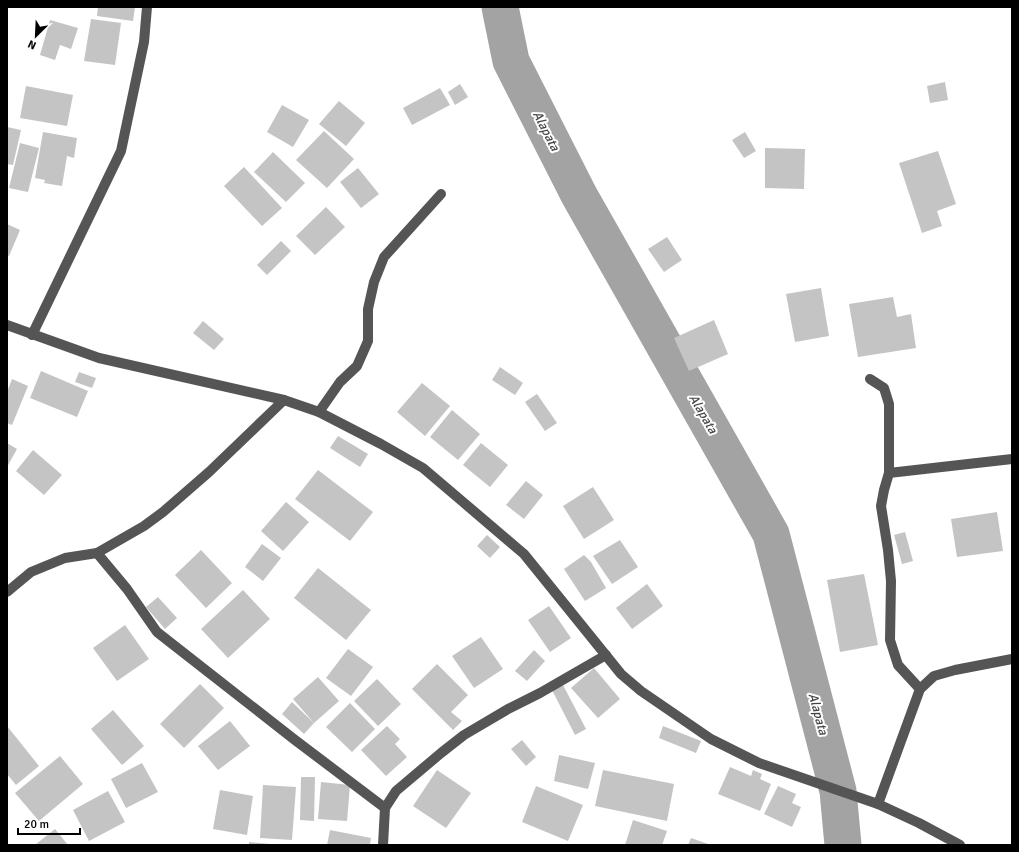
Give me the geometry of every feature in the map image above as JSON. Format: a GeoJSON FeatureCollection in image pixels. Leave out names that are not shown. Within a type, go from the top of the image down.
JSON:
{"type":"FeatureCollection","features":[{"type":"Feature","properties":{"kind":"street"},"geometry":{"type":"LineString","coordinates":[[32,335],[121,151],[144,42],[147,7]]}},
{"type":"Feature","properties":{"kind":"street"},"geometry":{"type":"LineString","coordinates":[[319,412],[340,382],[357,366],[368,341],[368,309],[374,282],[384,257],[441,194]]}},
{"type":"Feature","properties":{"kind":"street"},"geometry":{"type":"LineString","coordinates":[[7,325],[99,358],[284,400],[319,412],[381,444],[423,468],[524,554],[621,674],[641,691],[712,740],[759,763],[878,804],[919,822],[960,845]]}},
{"type":"Feature","properties":{"kind":"street"},"geometry":{"type":"LineString","coordinates":[[870,379],[884,388],[888,404],[889,473],[881,506],[888,550],[891,582],[890,640],[898,665],[920,688]]}},
{"type":"Feature","properties":{"kind":"street"},"geometry":{"type":"LineString","coordinates":[[7,592],[31,572],[65,558],[97,553],[144,526],[163,512],[209,472],[284,400]]}},
{"type":"Feature","properties":{"kind":"street"},"geometry":{"type":"LineString","coordinates":[[889,473],[1012,459]]}},
{"type":"Feature","properties":{"kind":"street"},"geometry":{"type":"LineString","coordinates":[[97,553],[127,589],[157,632],[295,740],[386,808]]}},
{"type":"Feature","properties":{"kind":"street"},"geometry":{"type":"LineString","coordinates":[[383,845],[386,808],[396,792],[464,735],[606,655]]}},
{"type":"Feature","properties":{"kind":"street"},"geometry":{"type":"LineString","coordinates":[[878,804],[920,688],[934,676],[955,670],[1012,659]]}},
{"type":"Feature","properties":{"kind":"building"},"geometry":{"type":"Polygon","coordinates":[[[98,7],[135,7],[133,21],[97,16],[98,7]]]}},
{"type":"Feature","properties":{"kind":"building"},"geometry":{"type":"Polygon","coordinates":[[[91,19],[121,23],[115,65],[84,61],[91,19]]]}},
{"type":"Feature","properties":{"kind":"building"},"geometry":{"type":"Polygon","coordinates":[[[50,20],[78,28],[71,49],[60,45],[55,60],[40,55],[50,20]]]}},
{"type":"Feature","properties":{"kind":"building"},"geometry":{"type":"Polygon","coordinates":[[[945,82],[948,100],[930,103],[927,86],[945,82]]]}},
{"type":"Feature","properties":{"kind":"building"},"geometry":{"type":"Polygon","coordinates":[[[460,84],[468,97],[455,105],[448,92],[460,84]]]}},
{"type":"Feature","properties":{"kind":"building"},"geometry":{"type":"Polygon","coordinates":[[[26,86],[73,95],[67,126],[20,118],[26,86]]]}},
{"type":"Feature","properties":{"kind":"building"},"geometry":{"type":"Polygon","coordinates":[[[440,88],[450,105],[412,125],[403,108],[440,88]]]}},
{"type":"Feature","properties":{"kind":"building"},"geometry":{"type":"Polygon","coordinates":[[[339,101],[365,123],[346,146],[319,124],[339,101]]]}},
{"type":"Feature","properties":{"kind":"building"},"geometry":{"type":"Polygon","coordinates":[[[282,105],[309,120],[293,147],[267,132],[282,105]]]}},
{"type":"Feature","properties":{"kind":"building"},"geometry":{"type":"Polygon","coordinates":[[[7,127],[21,130],[13,165],[7,164],[7,127]]]}},
{"type":"Feature","properties":{"kind":"building"},"geometry":{"type":"Polygon","coordinates":[[[324,131],[354,159],[327,188],[296,160],[324,131]]]}},
{"type":"Feature","properties":{"kind":"building"},"geometry":{"type":"Polygon","coordinates":[[[43,132],[77,138],[74,158],[67,156],[62,186],[44,183],[45,180],[35,178],[43,132]]]}},
{"type":"Feature","properties":{"kind":"building"},"geometry":{"type":"Polygon","coordinates":[[[745,132],[756,151],[744,158],[732,140],[745,132]]]}},
{"type":"Feature","properties":{"kind":"building"},"geometry":{"type":"Polygon","coordinates":[[[20,143],[39,148],[28,192],[9,188],[20,143]]]}},
{"type":"Feature","properties":{"kind":"building"},"geometry":{"type":"Polygon","coordinates":[[[765,148],[805,149],[804,189],[765,188],[765,148]]]}},
{"type":"Feature","properties":{"kind":"building"},"geometry":{"type":"Polygon","coordinates":[[[938,151],[956,204],[937,211],[942,226],[922,233],[899,163],[938,151]]]}},
{"type":"Feature","properties":{"kind":"building"},"geometry":{"type":"Polygon","coordinates":[[[273,152],[305,183],[286,202],[254,172],[273,152]]]}},
{"type":"Feature","properties":{"kind":"building"},"geometry":{"type":"Polygon","coordinates":[[[244,167],[282,208],[262,226],[224,186],[244,167]]]}},
{"type":"Feature","properties":{"kind":"building"},"geometry":{"type":"Polygon","coordinates":[[[358,168],[379,194],[361,208],[340,182],[358,168]]]}},
{"type":"Feature","properties":{"kind":"building"},"geometry":{"type":"Polygon","coordinates":[[[326,207],[345,227],[315,255],[296,236],[326,207]]]}},
{"type":"Feature","properties":{"kind":"building"},"geometry":{"type":"Polygon","coordinates":[[[7,224],[20,230],[9,256],[7,255],[7,224]]]}},
{"type":"Feature","properties":{"kind":"building"},"geometry":{"type":"Polygon","coordinates":[[[667,237],[682,260],[664,272],[648,249],[667,237]]]}},
{"type":"Feature","properties":{"kind":"building"},"geometry":{"type":"Polygon","coordinates":[[[281,241],[291,251],[267,275],[257,265],[281,241]]]}},
{"type":"Feature","properties":{"kind":"building"},"geometry":{"type":"Polygon","coordinates":[[[821,288],[829,336],[795,342],[786,294],[821,288]]]}},
{"type":"Feature","properties":{"kind":"building"},"geometry":{"type":"Polygon","coordinates":[[[893,297],[897,317],[911,314],[916,348],[858,357],[849,304],[893,297]]]}},
{"type":"Feature","properties":{"kind":"building"},"geometry":{"type":"Polygon","coordinates":[[[714,320],[728,354],[689,371],[674,338],[714,320]]]}},
{"type":"Feature","properties":{"kind":"building"},"geometry":{"type":"Polygon","coordinates":[[[203,321],[224,339],[214,350],[193,333],[203,321]]]}},
{"type":"Feature","properties":{"kind":"building"},"geometry":{"type":"Polygon","coordinates":[[[500,367],[523,383],[515,395],[492,380],[500,367]]]}},
{"type":"Feature","properties":{"kind":"building"},"geometry":{"type":"Polygon","coordinates":[[[41,371],[88,391],[77,417],[30,398],[41,371]]]}},
{"type":"Feature","properties":{"kind":"building"},"geometry":{"type":"Polygon","coordinates":[[[79,372],[96,378],[92,388],[75,382],[79,372]]]}},
{"type":"Feature","properties":{"kind":"building"},"geometry":{"type":"Polygon","coordinates":[[[12,379],[28,386],[12,425],[7,423],[7,392],[12,379]]]}},
{"type":"Feature","properties":{"kind":"building"},"geometry":{"type":"Polygon","coordinates":[[[422,383],[450,406],[425,436],[397,412],[422,383]]]}},
{"type":"Feature","properties":{"kind":"building"},"geometry":{"type":"Polygon","coordinates":[[[537,394],[557,423],[545,431],[525,402],[537,394]]]}},
{"type":"Feature","properties":{"kind":"building"},"geometry":{"type":"Polygon","coordinates":[[[452,410],[480,434],[458,460],[430,437],[452,410]]]}},
{"type":"Feature","properties":{"kind":"building"},"geometry":{"type":"Polygon","coordinates":[[[338,436],[368,454],[360,467],[330,448],[338,436]]]}},
{"type":"Feature","properties":{"kind":"building"},"geometry":{"type":"Polygon","coordinates":[[[7,443],[17,449],[7,467],[7,443]]]}},
{"type":"Feature","properties":{"kind":"building"},"geometry":{"type":"Polygon","coordinates":[[[481,443],[508,465],[490,487],[463,465],[481,443]]]}},
{"type":"Feature","properties":{"kind":"building"},"geometry":{"type":"Polygon","coordinates":[[[33,450],[62,475],[44,495],[16,471],[33,450]]]}},
{"type":"Feature","properties":{"kind":"building"},"geometry":{"type":"Polygon","coordinates":[[[318,470],[373,512],[350,541],[295,499],[318,470]]]}},
{"type":"Feature","properties":{"kind":"building"},"geometry":{"type":"Polygon","coordinates":[[[526,481],[543,495],[524,519],[506,505],[526,481]]]}},
{"type":"Feature","properties":{"kind":"building"},"geometry":{"type":"Polygon","coordinates":[[[593,487],[614,520],[584,539],[563,506],[593,487]]]}},
{"type":"Feature","properties":{"kind":"building"},"geometry":{"type":"Polygon","coordinates":[[[286,502],[309,522],[283,551],[261,531],[286,502]]]}},
{"type":"Feature","properties":{"kind":"building"},"geometry":{"type":"Polygon","coordinates":[[[997,512],[1003,551],[957,557],[951,519],[997,512]]]}},
{"type":"Feature","properties":{"kind":"building"},"geometry":{"type":"Polygon","coordinates":[[[905,532],[913,561],[902,564],[894,535],[905,532]]]}},
{"type":"Feature","properties":{"kind":"building"},"geometry":{"type":"Polygon","coordinates":[[[487,535],[500,547],[490,558],[477,546],[487,535]]]}},
{"type":"Feature","properties":{"kind":"building"},"geometry":{"type":"Polygon","coordinates":[[[620,540],[638,567],[612,584],[593,556],[620,540]]]}},
{"type":"Feature","properties":{"kind":"building"},"geometry":{"type":"Polygon","coordinates":[[[262,544],[281,558],[263,581],[245,567],[262,544]]]}},
{"type":"Feature","properties":{"kind":"building"},"geometry":{"type":"Polygon","coordinates":[[[201,550],[232,583],[206,608],[175,575],[201,550]]]}},
{"type":"Feature","properties":{"kind":"building"},"geometry":{"type":"Polygon","coordinates":[[[584,555],[591,562],[606,588],[585,601],[564,569],[584,555]]]}},
{"type":"Feature","properties":{"kind":"building"},"geometry":{"type":"Polygon","coordinates":[[[318,568],[371,610],[346,640],[294,598],[318,568]]]}},
{"type":"Feature","properties":{"kind":"building"},"geometry":{"type":"Polygon","coordinates":[[[864,574],[878,645],[840,652],[827,580],[864,574]]]}},
{"type":"Feature","properties":{"kind":"building"},"geometry":{"type":"Polygon","coordinates":[[[647,584],[663,606],[632,629],[616,608],[647,584]]]}},
{"type":"Feature","properties":{"kind":"building"},"geometry":{"type":"Polygon","coordinates":[[[243,590],[270,619],[228,658],[201,629],[243,590]]]}},
{"type":"Feature","properties":{"kind":"building"},"geometry":{"type":"Polygon","coordinates":[[[158,597],[177,618],[165,629],[146,607],[158,597]]]}},
{"type":"Feature","properties":{"kind":"building"},"geometry":{"type":"Polygon","coordinates":[[[549,606],[571,638],[550,652],[528,620],[549,606]]]}},
{"type":"Feature","properties":{"kind":"building"},"geometry":{"type":"Polygon","coordinates":[[[125,625],[149,659],[117,681],[93,648],[125,625]]]}},
{"type":"Feature","properties":{"kind":"building"},"geometry":{"type":"Polygon","coordinates":[[[481,637],[503,669],[474,688],[452,656],[481,637]]]}},
{"type":"Feature","properties":{"kind":"building"},"geometry":{"type":"Polygon","coordinates":[[[348,649],[373,667],[351,696],[326,678],[348,649]]]}},
{"type":"Feature","properties":{"kind":"building"},"geometry":{"type":"Polygon","coordinates":[[[534,650],[545,661],[527,681],[515,671],[534,650]]]}},
{"type":"Feature","properties":{"kind":"building"},"geometry":{"type":"Polygon","coordinates":[[[437,664],[468,695],[451,712],[462,721],[453,730],[412,689],[437,664]]]}},
{"type":"Feature","properties":{"kind":"building"},"geometry":{"type":"Polygon","coordinates":[[[594,668],[620,699],[598,718],[571,688],[594,668]]]}},
{"type":"Feature","properties":{"kind":"building"},"geometry":{"type":"Polygon","coordinates":[[[318,677],[339,701],[314,723],[293,699],[318,677]]]}},
{"type":"Feature","properties":{"kind":"building"},"geometry":{"type":"Polygon","coordinates":[[[377,679],[401,704],[378,726],[354,701],[377,679]]]}},
{"type":"Feature","properties":{"kind":"building"},"geometry":{"type":"Polygon","coordinates":[[[200,684],[224,708],[184,748],[160,724],[200,684]]]}},
{"type":"Feature","properties":{"kind":"building"},"geometry":{"type":"Polygon","coordinates":[[[563,685],[586,729],[575,735],[552,690],[563,685]]]}},
{"type":"Feature","properties":{"kind":"building"},"geometry":{"type":"Polygon","coordinates":[[[292,702],[314,723],[304,734],[282,714],[292,702]]]}},
{"type":"Feature","properties":{"kind":"building"},"geometry":{"type":"Polygon","coordinates":[[[350,703],[375,729],[352,752],[326,727],[350,703]]]}},
{"type":"Feature","properties":{"kind":"building"},"geometry":{"type":"Polygon","coordinates":[[[113,710],[144,746],[122,765],[91,729],[113,710]]]}},
{"type":"Feature","properties":{"kind":"building"},"geometry":{"type":"Polygon","coordinates":[[[230,721],[250,746],[218,770],[198,746],[230,721]]]}},
{"type":"Feature","properties":{"kind":"building"},"geometry":{"type":"Polygon","coordinates":[[[7,726],[39,766],[16,785],[7,774],[7,726]]]}},
{"type":"Feature","properties":{"kind":"building"},"geometry":{"type":"Polygon","coordinates":[[[387,726],[400,739],[395,744],[407,757],[386,776],[361,750],[387,726]]]}},
{"type":"Feature","properties":{"kind":"building"},"geometry":{"type":"Polygon","coordinates":[[[663,726],[701,741],[696,753],[659,738],[663,726]]]}},
{"type":"Feature","properties":{"kind":"building"},"geometry":{"type":"Polygon","coordinates":[[[522,740],[536,757],[526,766],[511,749],[522,740]]]}},
{"type":"Feature","properties":{"kind":"building"},"geometry":{"type":"Polygon","coordinates":[[[559,755],[595,763],[588,789],[554,781],[559,755]]]}},
{"type":"Feature","properties":{"kind":"building"},"geometry":{"type":"Polygon","coordinates":[[[60,756],[83,784],[39,821],[15,793],[60,756]]]}},
{"type":"Feature","properties":{"kind":"building"},"geometry":{"type":"Polygon","coordinates":[[[142,763],[158,792],[126,808],[111,779],[142,763]]]}},
{"type":"Feature","properties":{"kind":"building"},"geometry":{"type":"Polygon","coordinates":[[[730,767],[751,776],[753,770],[762,774],[760,779],[771,784],[760,811],[718,794],[730,767]]]}},
{"type":"Feature","properties":{"kind":"building"},"geometry":{"type":"Polygon","coordinates":[[[437,770],[471,793],[446,828],[413,806],[437,770]]]}},
{"type":"Feature","properties":{"kind":"building"},"geometry":{"type":"Polygon","coordinates":[[[603,770],[674,784],[667,821],[595,806],[603,770]]]}},
{"type":"Feature","properties":{"kind":"building"},"geometry":{"type":"Polygon","coordinates":[[[301,777],[315,777],[314,821],[300,820],[301,777]]]}},
{"type":"Feature","properties":{"kind":"building"},"geometry":{"type":"Polygon","coordinates":[[[321,782],[350,785],[347,821],[318,819],[321,782]]]}},
{"type":"Feature","properties":{"kind":"building"},"geometry":{"type":"Polygon","coordinates":[[[263,785],[296,787],[292,840],[260,838],[263,785]]]}},
{"type":"Feature","properties":{"kind":"building"},"geometry":{"type":"Polygon","coordinates":[[[536,786],[583,805],[568,841],[522,822],[536,786]]]}},
{"type":"Feature","properties":{"kind":"building"},"geometry":{"type":"Polygon","coordinates":[[[778,786],[796,794],[792,803],[801,807],[792,827],[764,814],[778,786]]]}},
{"type":"Feature","properties":{"kind":"building"},"geometry":{"type":"Polygon","coordinates":[[[220,790],[253,796],[247,835],[213,829],[220,790]]]}},
{"type":"Feature","properties":{"kind":"building"},"geometry":{"type":"Polygon","coordinates":[[[108,791],[125,822],[89,841],[73,810],[108,791]]]}},
{"type":"Feature","properties":{"kind":"building"},"geometry":{"type":"Polygon","coordinates":[[[633,820],[667,831],[662,845],[625,845],[633,820]]]}},
{"type":"Feature","properties":{"kind":"building"},"geometry":{"type":"Polygon","coordinates":[[[55,829],[68,845],[35,845],[55,829]]]}},
{"type":"Feature","properties":{"kind":"building"},"geometry":{"type":"Polygon","coordinates":[[[330,830],[371,838],[370,845],[327,845],[330,830]]]}},
{"type":"Feature","properties":{"kind":"building"},"geometry":{"type":"Polygon","coordinates":[[[691,838],[711,845],[688,845],[691,838]]]}},
{"type":"Feature","properties":{"kind":"building"},"geometry":{"type":"Polygon","coordinates":[[[249,842],[271,844],[271,845],[249,845],[249,842]]]}},
{"type":"Feature","properties":{"kind":"waterway","name":"Alapata"},"geometry":{"type":"LineString","coordinates":[[500,7],[511,61],[579,195],[771,534],[838,791],[843,845]]}}]}
